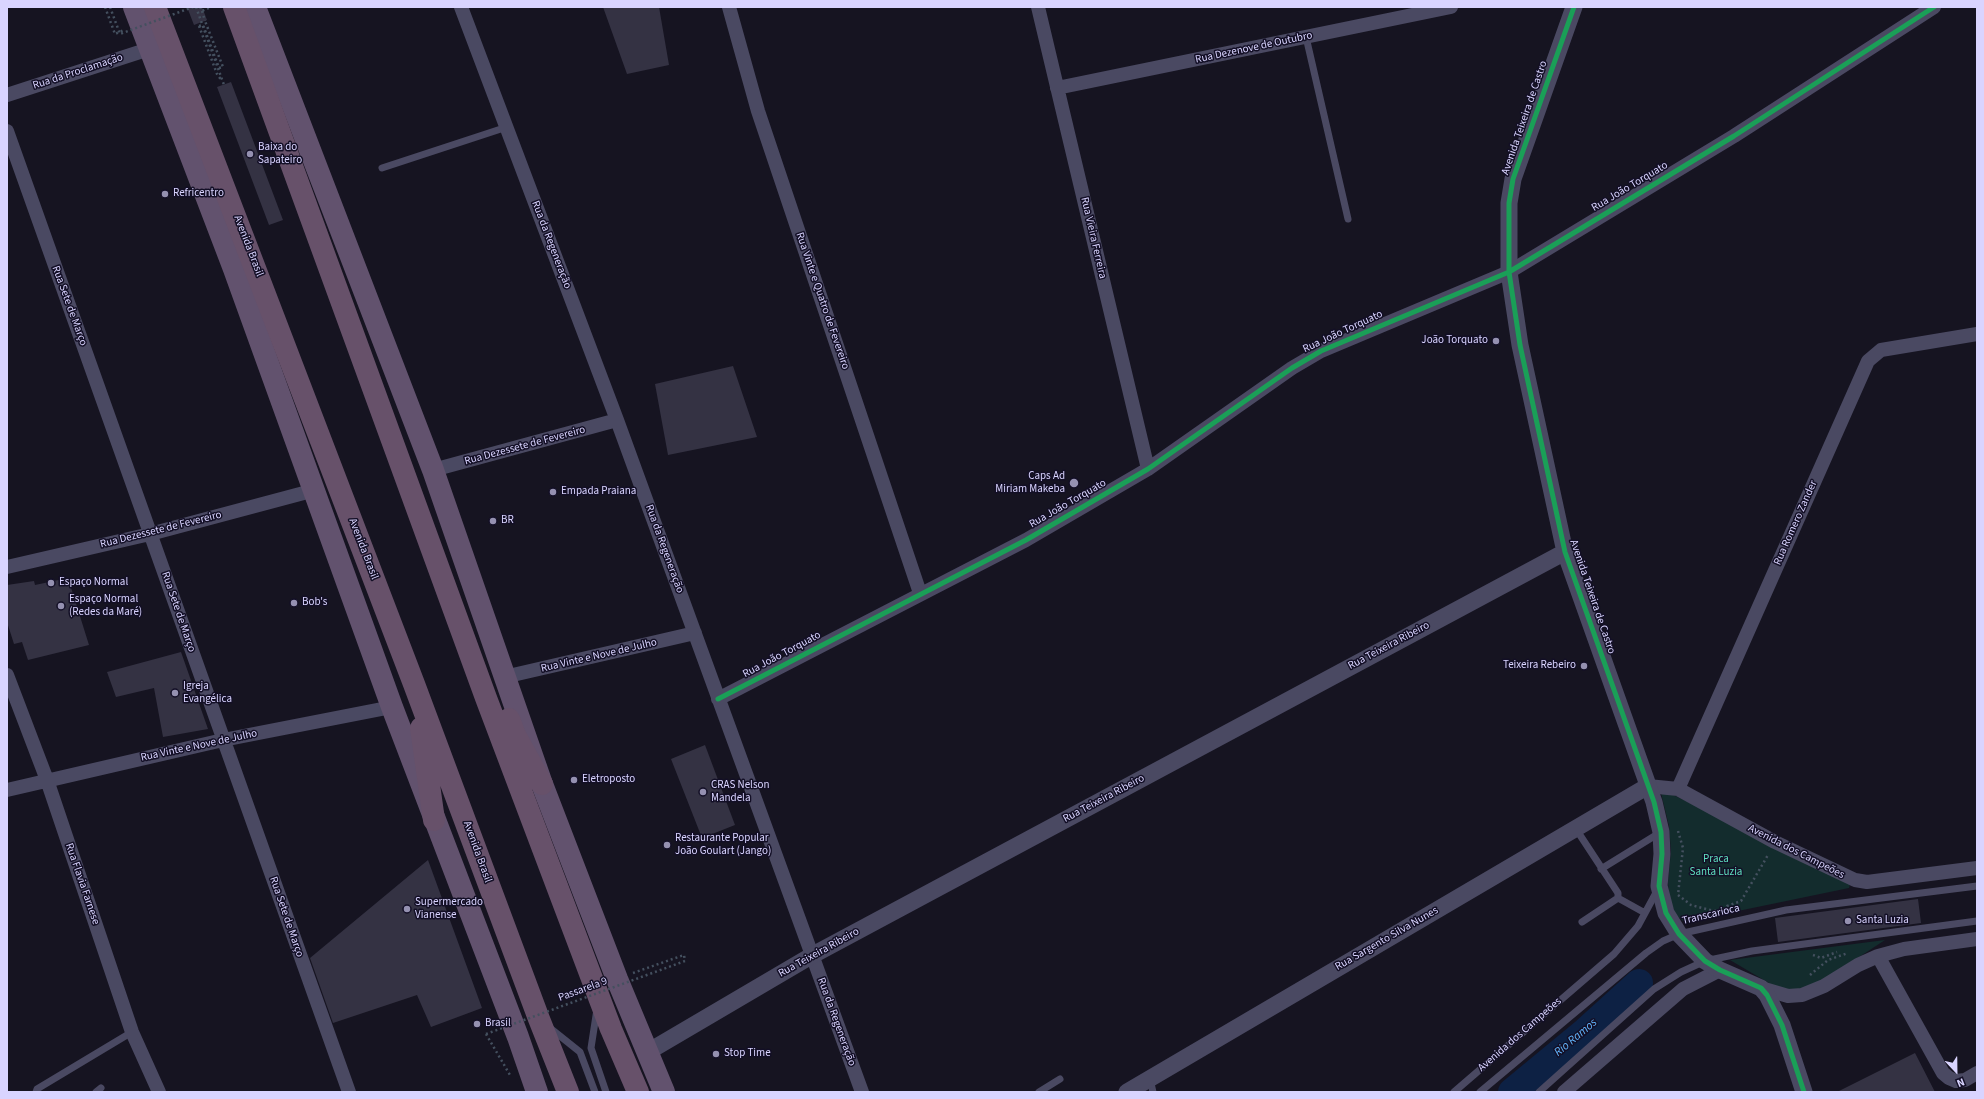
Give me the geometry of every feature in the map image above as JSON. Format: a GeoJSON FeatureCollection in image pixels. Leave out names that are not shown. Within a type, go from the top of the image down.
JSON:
{"type":"FeatureCollection","features":[{"type":"Feature","properties":{"kind":"highway","name":"Avenida Brasil"},"geometry":{"type":"LineString","coordinates":[[134,7],[234,269],[315,490],[392,707],[518,1037],[537,1092]]}},
{"type":"Feature","properties":{"kind":"highway","name":"Avenida Brasil"},"geometry":{"type":"LineString","coordinates":[[155,7],[190,94],[414,684],[538,1019],[568,1092]]}},
{"type":"Feature","properties":{"kind":"highway"},"geometry":{"type":"LineString","coordinates":[[234,7],[327,259],[405,479],[598,996],[638,1092]]}},
{"type":"Feature","properties":{"kind":"highway"},"geometry":{"type":"LineString","coordinates":[[260,9],[433,470],[542,784],[617,979],[646,1052],[664,1092]]}},
{"type":"Feature","properties":{"kind":"highway"},"geometry":{"type":"LineString","coordinates":[[327,259],[351,299],[515,735],[542,784]]}},
{"type":"Feature","properties":{"kind":"highway"},"geometry":{"type":"LineString","coordinates":[[414,684],[434,820]]}},
{"type":"Feature","properties":{"kind":"street","name":"Rua da Regeneração"},"geometry":{"type":"LineString","coordinates":[[461,7],[617,420],[811,956],[862,1092]]}},
{"type":"Feature","properties":{"kind":"street","name":"Rua Vinte e Quatro de Fevereiro"},"geometry":{"type":"LineString","coordinates":[[729,7],[758,112],[920,593]]}},
{"type":"Feature","properties":{"kind":"street","name":"Rua Vieira Ferreira"},"geometry":{"type":"LineString","coordinates":[[1038,7],[1148,469]]}},
{"type":"Feature","properties":{"kind":"street","name":"Rua Dezenove de Outubro"},"geometry":{"type":"LineString","coordinates":[[1057,88],[1451,7]]}},
{"type":"Feature","properties":{"kind":"street","name":"Avenida Teixeira de Castro"},"geometry":{"type":"LineString","coordinates":[[1574,7],[1514,179],[1509,203],[1508,272],[1520,345],[1565,552],[1654,802],[1661,832],[1662,854],[1659,886],[1666,912],[1679,934],[1705,961],[1720,970],[1761,988]]}},
{"type":"Feature","properties":{"kind":"street","name":"Rua João Torquato"},"geometry":{"type":"LineString","coordinates":[[718,699],[920,593],[1026,540],[1148,469],[1292,368],[1321,351],[1508,272],[1734,136],[1934,7]]}},
{"type":"Feature","properties":{"kind":"street","name":"Rua da Proclamação"},"geometry":{"type":"LineString","coordinates":[[7,95],[149,49]]}},
{"type":"Feature","properties":{"kind":"street","name":"Rua Sete de Março"},"geometry":{"type":"LineString","coordinates":[[7,131],[349,1092]]}},
{"type":"Feature","properties":{"kind":"street","name":"Rua Romero Zander"},"geometry":{"type":"LineString","coordinates":[[1678,789],[1868,361],[1882,350],[1977,334]]}},
{"type":"Feature","properties":{"kind":"street","name":"Rua Dezessete de Fevereiro"},"geometry":{"type":"LineString","coordinates":[[433,470],[617,420]]}},
{"type":"Feature","properties":{"kind":"street","name":"Rua Dezessete de Fevereiro"},"geometry":{"type":"LineString","coordinates":[[7,567],[150,534],[315,490]]}},
{"type":"Feature","properties":{"kind":"street","name":"Rua Teixeira Ribeiro"},"geometry":{"type":"LineString","coordinates":[[646,1052],[811,956],[1565,552]]}},
{"type":"Feature","properties":{"kind":"street","name":"Rua Vinte e Nove de Julho"},"geometry":{"type":"LineString","coordinates":[[504,677],[695,633]]}},
{"type":"Feature","properties":{"kind":"street","name":"Rua Flavia Farnese"},"geometry":{"type":"LineString","coordinates":[[7,675],[47,780],[132,1032],[156,1091]]}},
{"type":"Feature","properties":{"kind":"street","name":"Rua Vinte e Nove de Julho"},"geometry":{"type":"LineString","coordinates":[[7,790],[223,740],[392,707]]}},
{"type":"Feature","properties":{"kind":"street","name":"Avenida dos Campeões"},"geometry":{"type":"LineString","coordinates":[[1648,786],[1678,789],[1775,842],[1855,880],[1867,882],[1977,868]]}},
{"type":"Feature","properties":{"kind":"street","name":"Rua Sargento Silva Nunes"},"geometry":{"type":"LineString","coordinates":[[1127,1092],[1152,1085],[1648,786]]}},
{"type":"Feature","properties":{"kind":"street"},"geometry":{"type":"LineString","coordinates":[[1761,988],[1788,996],[1808,993],[1824,986],[1867,960],[1878,956],[1904,949],[1977,938]]}},
{"type":"Feature","properties":{"kind":"street"},"geometry":{"type":"LineString","coordinates":[[1878,956],[1943,1073],[1956,1081],[1965,1080],[1977,1073]]}},
{"type":"Feature","properties":{"kind":"street"},"geometry":{"type":"LineString","coordinates":[[1564,1092],[1683,989],[1720,970]]}},
{"type":"Feature","properties":{"kind":"street"},"geometry":{"type":"LineString","coordinates":[[1761,988],[1778,1017],[1804,1092]]}},
{"type":"Feature","properties":{"kind":"lane"},"geometry":{"type":"LineString","coordinates":[[1306,37],[1348,219]]}},
{"type":"Feature","properties":{"kind":"lane"},"geometry":{"type":"LineString","coordinates":[[382,168],[506,127]]}},
{"type":"Feature","properties":{"kind":"lane"},"geometry":{"type":"LineString","coordinates":[[1576,829],[1618,893],[1618,898]]}},
{"type":"Feature","properties":{"kind":"lane"},"geometry":{"type":"LineString","coordinates":[[1601,869],[1661,832]]}},
{"type":"Feature","properties":{"kind":"lane","name":"Avenida dos Campeões"},"geometry":{"type":"LineString","coordinates":[[1454,1092],[1614,954],[1638,926],[1659,886]]}},
{"type":"Feature","properties":{"kind":"lane","name":"Transcarioca"},"geometry":{"type":"LineString","coordinates":[[1480,1092],[1662,941],[1679,934],[1786,910],[1977,886]]}},
{"type":"Feature","properties":{"kind":"lane"},"geometry":{"type":"LineString","coordinates":[[1618,898],[1645,913]]}},
{"type":"Feature","properties":{"kind":"lane"},"geometry":{"type":"LineString","coordinates":[[1582,922],[1618,898]]}},
{"type":"Feature","properties":{"kind":"lane"},"geometry":{"type":"LineString","coordinates":[[1539,1092],[1654,989],[1681,972],[1705,961],[1752,950],[1977,921]]}},
{"type":"Feature","properties":{"kind":"lane"},"geometry":{"type":"LineString","coordinates":[[598,996],[591,1048],[606,1092]]}},
{"type":"Feature","properties":{"kind":"lane"},"geometry":{"type":"LineString","coordinates":[[538,1019],[580,1052],[595,1092]]}},
{"type":"Feature","properties":{"kind":"lane"},"geometry":{"type":"LineString","coordinates":[[36,1092],[37,1089],[132,1032]]}},
{"type":"Feature","properties":{"kind":"lane"},"geometry":{"type":"LineString","coordinates":[[1039,1092],[1060,1080]]}},
{"type":"Feature","properties":{"kind":"path"},"geometry":{"type":"LineString","coordinates":[[105,7],[115,34]]}},
{"type":"Feature","properties":{"kind":"path"},"geometry":{"type":"LineString","coordinates":[[110,7],[120,34],[193,7]]}},
{"type":"Feature","properties":{"kind":"path"},"geometry":{"type":"LineString","coordinates":[[196,7],[224,85],[217,74],[199,26],[202,24],[219,68],[223,67],[200,7]]}},
{"type":"Feature","properties":{"kind":"path"},"geometry":{"type":"LineString","coordinates":[[202,11],[211,7]]}},
{"type":"Feature","properties":{"kind":"path"},"geometry":{"type":"LineString","coordinates":[[1676,826],[1684,848],[1678,895],[1691,905],[1714,911],[1724,910],[1727,906],[1741,901],[1775,842]]}},
{"type":"Feature","properties":{"kind":"path"},"geometry":{"type":"LineString","coordinates":[[1808,977],[1828,960],[1855,950]]}},
{"type":"Feature","properties":{"kind":"green space","name":"Praca Santa Luzia"},"geometry":{"type":"Polygon","coordinates":[[[1660,789],[1852,877],[1849,888],[1738,911],[1698,916],[1683,921],[1676,915],[1669,898],[1668,882],[1671,851],[1669,826],[1660,789]]]}},
{"type":"Feature","properties":{"kind":"green space"},"geometry":{"type":"Polygon","coordinates":[[[1885,940],[1818,984],[1801,990],[1779,989],[1730,960],[1885,940]]]}},
{"type":"Feature","properties":{"kind":"building"},"geometry":{"type":"Polygon","coordinates":[[[187,7],[202,7],[207,20],[194,25],[187,7]]]}},
{"type":"Feature","properties":{"kind":"building"},"geometry":{"type":"Polygon","coordinates":[[[603,7],[659,7],[669,65],[627,74],[603,7]]]}},
{"type":"Feature","properties":{"kind":"building","name":"Baixa do Sapateiro"},"geometry":{"type":"Polygon","coordinates":[[[231,82],[283,220],[269,225],[217,87],[231,82]]]}},
{"type":"Feature","properties":{"kind":"building"},"geometry":{"type":"Polygon","coordinates":[[[733,366],[757,437],[668,455],[655,384],[733,366]]]}},
{"type":"Feature","properties":{"kind":"building"},"geometry":{"type":"Polygon","coordinates":[[[68,578],[89,645],[28,660],[22,642],[14,644],[7,622],[7,585],[34,581],[35,585],[68,578]]]}},
{"type":"Feature","properties":{"kind":"building","name":"Igreja Evangélica"},"geometry":{"type":"Polygon","coordinates":[[[181,652],[208,729],[163,737],[154,688],[116,697],[107,672],[181,652]]]}},
{"type":"Feature","properties":{"kind":"building","name":"CRAS Nelson Mandela"},"geometry":{"type":"Polygon","coordinates":[[[705,745],[735,825],[702,838],[671,759],[705,745]]]}},
{"type":"Feature","properties":{"kind":"building","name":"Supermercado Vianense"},"geometry":{"type":"Polygon","coordinates":[[[428,860],[482,1008],[431,1027],[417,995],[333,1023],[310,958],[428,860]]]}},
{"type":"Feature","properties":{"kind":"building","name":"Santa Luzia"},"geometry":{"type":"Polygon","coordinates":[[[1918,899],[1921,923],[1778,942],[1775,918],[1918,899]]]}},
{"type":"Feature","properties":{"kind":"building"},"geometry":{"type":"Polygon","coordinates":[[[1915,1053],[1935,1092],[1837,1092],[1915,1053]]]}},
{"type":"Feature","properties":{"kind":"waterway","name":"Rio Ramos"},"geometry":{"type":"LineString","coordinates":[[1512,1092],[1586,1031],[1639,983]]}},
{"type":"Feature","properties":{"kind":"cycle path"},"geometry":{"type":"LineString","coordinates":[[1574,7],[1513,179],[1509,203],[1509,272],[1520,345],[1565,552],[1654,802],[1661,832],[1662,854],[1659,886],[1666,913],[1679,934],[1705,961],[1720,970],[1761,988],[1767,995],[1782,1025],[1804,1092]]}},
{"type":"Feature","properties":{"kind":"cycle path"},"geometry":{"type":"LineString","coordinates":[[718,699],[1026,540],[1148,469],[1292,368],[1321,351],[1509,272],[1734,136],[1934,7]]}},
{"type":"Feature","properties":{"kind":"place","name":"Baixa do Sapateiro"},"geometry":{"type":"Point","coordinates":[250,154]}},
{"type":"Feature","properties":{"kind":"place","name":"Refricentro"},"geometry":{"type":"Point","coordinates":[165,194]}},
{"type":"Feature","properties":{"kind":"place","name":"João Torquato"},"geometry":{"type":"Point","coordinates":[1496,341]}},
{"type":"Feature","properties":{"kind":"place","name":"Caps Ad Miriam Makeba"},"geometry":{"type":"Point","coordinates":[1074,483]}},
{"type":"Feature","properties":{"kind":"place","name":"Empada Praiana"},"geometry":{"type":"Point","coordinates":[553,492]}},
{"type":"Feature","properties":{"kind":"place","name":"BR"},"geometry":{"type":"Point","coordinates":[493,521]}},
{"type":"Feature","properties":{"kind":"place","name":"Espaço Normal"},"geometry":{"type":"Point","coordinates":[51,583]}},
{"type":"Feature","properties":{"kind":"place","name":"Bob's"},"geometry":{"type":"Point","coordinates":[294,603]}},
{"type":"Feature","properties":{"kind":"place","name":"Espaço Normal (Redes da Maré)"},"geometry":{"type":"Point","coordinates":[61,606]}},
{"type":"Feature","properties":{"kind":"place","name":"Teixeira Rebeiro"},"geometry":{"type":"Point","coordinates":[1584,666]}},
{"type":"Feature","properties":{"kind":"place","name":"Igreja Evangélica"},"geometry":{"type":"Point","coordinates":[175,693]}},
{"type":"Feature","properties":{"kind":"place","name":"Eletroposto"},"geometry":{"type":"Point","coordinates":[574,780]}},
{"type":"Feature","properties":{"kind":"place","name":"CRAS Nelson Mandela"},"geometry":{"type":"Point","coordinates":[703,792]}},
{"type":"Feature","properties":{"kind":"place","name":"Restaurante Popular João Goulart (Jango)"},"geometry":{"type":"Point","coordinates":[667,845]}},
{"type":"Feature","properties":{"kind":"place","name":"Supermercado Vianense"},"geometry":{"type":"Point","coordinates":[407,909]}},
{"type":"Feature","properties":{"kind":"place","name":"Santa Luzia"},"geometry":{"type":"Point","coordinates":[1848,921]}},
{"type":"Feature","properties":{"kind":"place","name":"Brasil"},"geometry":{"type":"Point","coordinates":[477,1024]}},
{"type":"Feature","properties":{"kind":"place","name":"Stop Time"},"geometry":{"type":"Point","coordinates":[716,1054]}}]}
